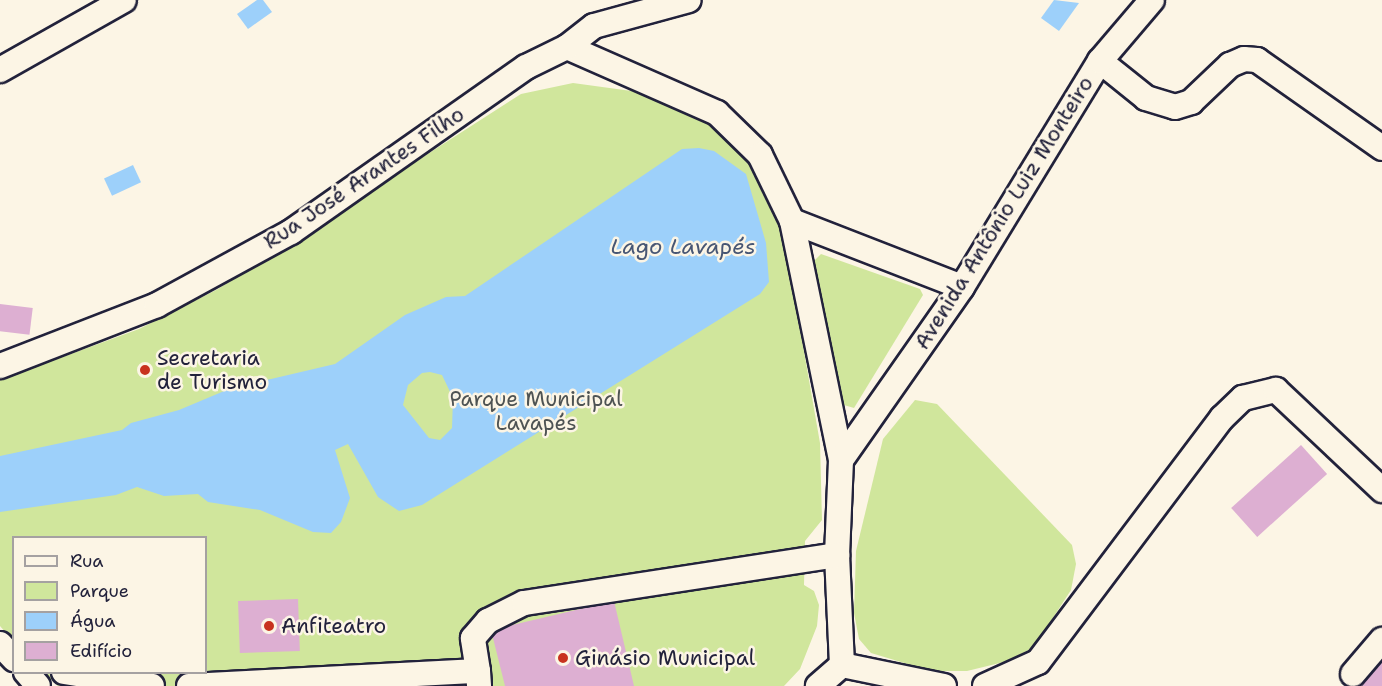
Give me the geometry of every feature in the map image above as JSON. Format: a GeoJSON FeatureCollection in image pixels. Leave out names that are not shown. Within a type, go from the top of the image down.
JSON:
{"type":"FeatureCollection","features":[{"type":"Feature","properties":{"kind":"street"},"geometry":{"type":"LineString","coordinates":[[0,70],[124,0]]}},
{"type":"Feature","properties":{"kind":"street","name":"Rua José Arantes Filho"},"geometry":{"type":"LineString","coordinates":[[0,366],[157,305],[291,232],[526,67],[567,48],[594,26],[689,0]]}},
{"type":"Feature","properties":{"kind":"street","name":"Avenida Antônio Luiz Monteiro"},"geometry":{"type":"LineString","coordinates":[[841,460],[962,287],[1100,61],[1152,0]]}},
{"type":"Feature","properties":{"kind":"street"},"geometry":{"type":"LineString","coordinates":[[567,48],[717,113],[760,155],[792,221],[841,460],[837,555],[842,665]]}},
{"type":"Feature","properties":{"kind":"street"},"geometry":{"type":"LineString","coordinates":[[1100,61],[1146,98],[1175,106],[1191,102],[1230,65],[1244,59],[1257,60],[1382,148]]}},
{"type":"Feature","properties":{"kind":"street"},"geometry":{"type":"LineString","coordinates":[[792,221],[962,287]]}},
{"type":"Feature","properties":{"kind":"street"},"geometry":{"type":"LineString","coordinates":[[984,686],[1038,662],[1215,427],[1243,398],[1276,390],[1382,490]]}},
{"type":"Feature","properties":{"kind":"street"},"geometry":{"type":"LineString","coordinates":[[189,686],[478,678],[473,638],[488,621],[524,603],[837,555]]}},
{"type":"Feature","properties":{"kind":"street"},"geometry":{"type":"LineString","coordinates":[[1353,674],[1382,640]]}},
{"type":"Feature","properties":{"kind":"street"},"geometry":{"type":"LineString","coordinates":[[0,644],[12,657]]}},
{"type":"Feature","properties":{"kind":"street"},"geometry":{"type":"LineString","coordinates":[[818,686],[842,665]]}},
{"type":"Feature","properties":{"kind":"street"},"geometry":{"type":"LineString","coordinates":[[842,665],[944,686]]}},
{"type":"Feature","properties":{"kind":"street"},"geometry":{"type":"LineString","coordinates":[[28,674],[38,686]]}},
{"type":"Feature","properties":{"kind":"street"},"geometry":{"type":"LineString","coordinates":[[77,674],[152,686]]}},
{"type":"Feature","properties":{"kind":"green space","name":"Parque Municipal Lavapés"},"geometry":{"type":"Polygon","coordinates":[[[573,83],[646,93],[712,121],[737,147],[779,208],[820,443],[822,520],[805,541],[804,585],[814,591],[819,605],[817,626],[800,669],[784,686],[58,686],[45,674],[207,674],[207,536],[12,536],[12,640],[0,626],[0,380],[139,329],[218,289],[521,94],[573,83]]]}},
{"type":"Feature","properties":{"kind":"green space"},"geometry":{"type":"Polygon","coordinates":[[[821,254],[920,289],[923,295],[854,408],[844,405],[814,261],[821,254]]]}},
{"type":"Feature","properties":{"kind":"green space"},"geometry":{"type":"Polygon","coordinates":[[[915,400],[937,404],[1072,545],[1076,564],[1071,590],[1034,647],[1008,661],[967,671],[931,671],[871,653],[859,639],[854,613],[856,551],[883,439],[915,400]]]}},
{"type":"Feature","properties":{"kind":"water"},"geometry":{"type":"Polygon","coordinates":[[[257,0],[263,0],[272,12],[248,29],[237,14],[257,0]]]}},
{"type":"Feature","properties":{"kind":"water"},"geometry":{"type":"Polygon","coordinates":[[[1054,0],[1079,3],[1059,31],[1041,18],[1054,0]]]}},
{"type":"Feature","properties":{"kind":"water","name":"Lago Lavapés"},"geometry":{"type":"Polygon","coordinates":[[[699,148],[714,151],[746,174],[766,243],[769,282],[760,294],[422,505],[399,511],[378,497],[348,444],[335,450],[350,498],[341,522],[331,533],[313,532],[260,510],[208,502],[198,494],[164,496],[137,487],[116,495],[0,512],[0,456],[122,430],[131,423],[179,410],[229,389],[335,364],[405,315],[446,297],[465,296],[682,149],[699,148]],[[422,373],[408,385],[403,405],[429,438],[440,440],[452,428],[453,398],[442,375],[422,373]]]}},
{"type":"Feature","properties":{"kind":"water"},"geometry":{"type":"Polygon","coordinates":[[[133,165],[141,182],[112,196],[104,179],[133,165]]]}},
{"type":"Feature","properties":{"kind":"building"},"geometry":{"type":"Polygon","coordinates":[[[0,304],[33,308],[29,335],[0,331],[0,304]]]}},
{"type":"Feature","properties":{"kind":"building"},"geometry":{"type":"Polygon","coordinates":[[[1301,445],[1327,474],[1257,537],[1231,508],[1301,445]]]}},
{"type":"Feature","properties":{"kind":"building","name":"Anfiteatro"},"geometry":{"type":"Polygon","coordinates":[[[298,599],[300,651],[240,653],[238,601],[298,599]]]}},
{"type":"Feature","properties":{"kind":"building","name":"Ginásio Municipal"},"geometry":{"type":"Polygon","coordinates":[[[614,601],[634,686],[505,686],[491,630],[614,601]]]}},
{"type":"Feature","properties":{"kind":"building"},"geometry":{"type":"Polygon","coordinates":[[[1382,662],[1382,686],[1361,686],[1382,662]]]}},
{"type":"Feature","properties":{"kind":"place","name":"Secretaria de Turismo"},"geometry":{"type":"Point","coordinates":[145,370]}},
{"type":"Feature","properties":{"kind":"place","name":"Anfiteatro"},"geometry":{"type":"Point","coordinates":[269,626]}},
{"type":"Feature","properties":{"kind":"place","name":"Ginásio Municipal"},"geometry":{"type":"Point","coordinates":[563,658]}}]}
